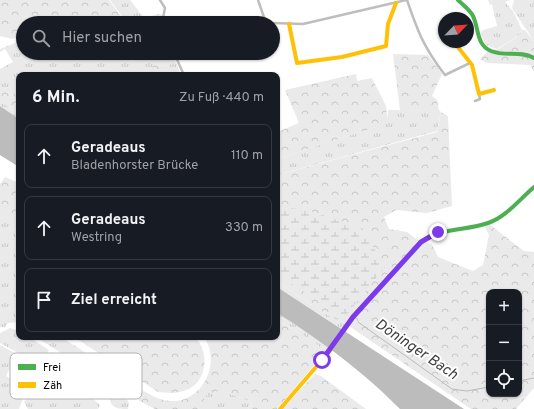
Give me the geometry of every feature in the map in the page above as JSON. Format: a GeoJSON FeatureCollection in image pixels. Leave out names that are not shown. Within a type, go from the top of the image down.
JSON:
{"type":"FeatureCollection","features":[{"type":"Feature","properties":{"kind":"main road"},"geometry":{"type":"LineString","coordinates":[[458,0],[473,15],[479,38],[487,49],[499,53],[521,53],[534,58]]}},
{"type":"Feature","properties":{"kind":"main road"},"geometry":{"type":"LineString","coordinates":[[289,24],[297,63],[342,57],[386,46],[388,24],[396,3]]}},
{"type":"Feature","properties":{"kind":"main road"},"geometry":{"type":"LineString","coordinates":[[459,48],[470,63],[479,94],[494,90]]}},
{"type":"Feature","properties":{"kind":"main road"},"geometry":{"type":"LineString","coordinates":[[280,409],[330,351],[348,324],[424,239],[450,229],[492,221],[534,187]]}},
{"type":"Feature","properties":{"kind":"street"},"geometry":{"type":"LineString","coordinates":[[160,0],[165,8],[163,16]]}},
{"type":"Feature","properties":{"kind":"street"},"geometry":{"type":"LineString","coordinates":[[258,0],[263,16]]}},
{"type":"Feature","properties":{"kind":"street"},"geometry":{"type":"LineString","coordinates":[[280,23],[303,24],[406,0],[420,38],[429,54],[445,75],[470,63]]}},
{"type":"Feature","properties":{"kind":"street"},"geometry":{"type":"LineString","coordinates":[[177,60],[183,72]]}},
{"type":"Feature","properties":{"kind":"street"},"geometry":{"type":"LineString","coordinates":[[475,101],[480,99],[479,94]]}},
{"type":"Feature","properties":{"kind":"green space"},"geometry":{"type":"Polygon","coordinates":[[[0,0],[109,0],[121,16],[16,16],[16,38],[12,39],[0,36],[0,0]]]}},
{"type":"Feature","properties":{"kind":"green space"},"geometry":{"type":"Polygon","coordinates":[[[110,0],[130,0],[143,16],[122,16],[110,0]]]}},
{"type":"Feature","properties":{"kind":"green space"},"geometry":{"type":"Polygon","coordinates":[[[488,0],[510,0],[505,2],[513,11],[522,30],[521,34],[497,49],[486,45],[480,33],[483,30],[497,26],[492,4],[490,5],[488,0]]]}},
{"type":"Feature","properties":{"kind":"green space"},"geometry":{"type":"Polygon","coordinates":[[[514,0],[534,0],[534,41],[512,8],[514,0]]]}},
{"type":"Feature","properties":{"kind":"green space"},"geometry":{"type":"Polygon","coordinates":[[[158,14],[163,15],[163,16],[152,16],[158,14]]]}},
{"type":"Feature","properties":{"kind":"green space"},"geometry":{"type":"Polygon","coordinates":[[[522,30],[525,30],[534,41],[534,72],[530,65],[487,63],[480,59],[488,51],[492,53],[494,49],[497,50],[521,34],[522,30]]]}},
{"type":"Feature","properties":{"kind":"green space"},"geometry":{"type":"Polygon","coordinates":[[[16,43],[16,60],[159,60],[163,67],[176,62],[180,72],[16,72],[16,98],[0,85],[0,69],[13,62],[5,49],[0,52],[0,49],[16,43]]]}},
{"type":"Feature","properties":{"kind":"green space"},"geometry":{"type":"Polygon","coordinates":[[[393,54],[428,55],[442,74],[432,96],[437,100],[439,110],[400,110],[393,54]]]}},
{"type":"Feature","properties":{"kind":"green space"},"geometry":{"type":"Polygon","coordinates":[[[155,60],[175,60],[176,62],[163,67],[160,72],[152,67],[155,60]]]}},
{"type":"Feature","properties":{"kind":"green space"},"geometry":{"type":"Polygon","coordinates":[[[356,74],[357,81],[372,78],[386,106],[388,123],[280,158],[280,131],[299,123],[285,90],[356,74]]]}},
{"type":"Feature","properties":{"kind":"green space"},"geometry":{"type":"Polygon","coordinates":[[[0,85],[16,98],[16,112],[0,101],[0,85]]]}},
{"type":"Feature","properties":{"kind":"green space"},"geometry":{"type":"Polygon","coordinates":[[[0,101],[16,112],[16,117],[0,106],[0,101]]]}},
{"type":"Feature","properties":{"kind":"green space"},"geometry":{"type":"Polygon","coordinates":[[[388,110],[439,110],[441,112],[437,131],[280,174],[280,158],[387,123],[388,110]]]}},
{"type":"Feature","properties":{"kind":"green space"},"geometry":{"type":"Polygon","coordinates":[[[441,112],[448,116],[452,206],[427,213],[396,210],[384,217],[389,229],[407,232],[416,239],[432,244],[438,257],[473,271],[483,265],[489,235],[485,227],[489,224],[524,251],[534,252],[534,388],[516,409],[471,409],[343,322],[331,317],[280,284],[280,174],[437,132],[441,112]]]}},
{"type":"Feature","properties":{"kind":"green space"},"geometry":{"type":"Polygon","coordinates":[[[5,177],[16,182],[16,218],[0,218],[0,184],[5,177]]]}},
{"type":"Feature","properties":{"kind":"green space"},"geometry":{"type":"Polygon","coordinates":[[[280,203],[285,207],[310,211],[362,228],[385,267],[344,318],[280,276],[280,203]]]}},
{"type":"Feature","properties":{"kind":"green space"},"geometry":{"type":"Polygon","coordinates":[[[0,218],[16,218],[16,322],[8,323],[5,327],[0,327],[0,218]]]}},
{"type":"Feature","properties":{"kind":"green space"},"geometry":{"type":"Polygon","coordinates":[[[280,284],[331,317],[346,323],[342,329],[280,289],[280,284]]]}},
{"type":"Feature","properties":{"kind":"green space"},"geometry":{"type":"Polygon","coordinates":[[[280,315],[329,347],[325,352],[315,343],[280,321],[280,315]]]}},
{"type":"Feature","properties":{"kind":"green space"},"geometry":{"type":"Polygon","coordinates":[[[280,321],[315,343],[325,352],[277,409],[248,409],[252,404],[250,401],[221,391],[208,393],[198,409],[155,409],[138,400],[142,399],[142,393],[144,391],[156,398],[170,401],[181,400],[191,396],[206,380],[210,369],[211,358],[209,347],[206,340],[280,340],[280,321]]]}},
{"type":"Feature","properties":{"kind":"green space"},"geometry":{"type":"Polygon","coordinates":[[[10,328],[16,330],[16,340],[34,340],[49,350],[47,353],[18,353],[0,343],[0,333],[10,328]]]}},
{"type":"Feature","properties":{"kind":"green space"},"geometry":{"type":"Polygon","coordinates":[[[41,340],[66,340],[86,353],[61,353],[41,340]]]}},
{"type":"Feature","properties":{"kind":"green space"},"geometry":{"type":"Polygon","coordinates":[[[79,340],[198,340],[203,350],[203,372],[200,379],[185,391],[169,393],[158,392],[142,382],[142,353],[98,353],[79,340]]]}},
{"type":"Feature","properties":{"kind":"green space"},"geometry":{"type":"Polygon","coordinates":[[[0,345],[15,353],[10,353],[10,368],[6,376],[10,378],[10,399],[23,399],[19,409],[0,409],[0,345]]]}},
{"type":"Feature","properties":{"kind":"green space"},"geometry":{"type":"Polygon","coordinates":[[[315,374],[321,376],[366,409],[282,409],[315,374]]]}},
{"type":"Feature","properties":{"kind":"green space"},"geometry":{"type":"Polygon","coordinates":[[[221,391],[250,401],[252,404],[248,409],[198,409],[208,392],[221,391]]]}},
{"type":"Feature","properties":{"kind":"green space"},"geometry":{"type":"Polygon","coordinates":[[[26,399],[93,399],[100,405],[98,409],[28,409],[24,402],[26,399]]]}},
{"type":"Feature","properties":{"kind":"green space"},"geometry":{"type":"Polygon","coordinates":[[[110,399],[126,399],[129,404],[128,409],[114,407],[110,399]]]}},
{"type":"Feature","properties":{"kind":"shaded area"},"geometry":{"type":"Polygon","coordinates":[[[0,106],[16,117],[16,165],[0,155],[0,106]]]}},
{"type":"Feature","properties":{"kind":"shaded area"},"geometry":{"type":"Polygon","coordinates":[[[280,289],[464,409],[400,409],[371,381],[310,335],[280,315],[280,289]]]}},
{"type":"Feature","properties":{"kind":"waterway","name":"Döninger Bach"},"geometry":{"type":"LineString","coordinates":[[358,322],[452,389],[467,391],[486,388]]}},
{"type":"Feature","properties":{"kind":"waterway","name":"Döninger Bach"},"geometry":{"type":"LineString","coordinates":[[522,380],[534,378]]}},
{"type":"Feature","properties":{"kind":"traffic: fast"},"geometry":{"type":"LineString","coordinates":[[458,0],[473,16],[480,40],[486,48],[496,53],[523,54],[534,58]]}},
{"type":"Feature","properties":{"kind":"traffic: fast"},"geometry":{"type":"LineString","coordinates":[[380,287],[421,242],[437,234],[488,223],[495,220],[507,212],[534,187]]}},
{"type":"Feature","properties":{"kind":"traffic: slow"},"geometry":{"type":"LineString","coordinates":[[289,24],[297,63],[342,57],[386,46],[388,24],[396,3]]}},
{"type":"Feature","properties":{"kind":"traffic: slow"},"geometry":{"type":"LineString","coordinates":[[459,48],[472,65],[479,94],[494,90]]}},
{"type":"Feature","properties":{"kind":"traffic: slow"},"geometry":{"type":"LineString","coordinates":[[280,409],[328,353],[353,317],[380,287]]}},
{"type":"Feature","properties":{"kind":"route"},"geometry":{"type":"LineString","coordinates":[[322,360],[353,317],[421,242],[427,237],[438,232]]}}]}
